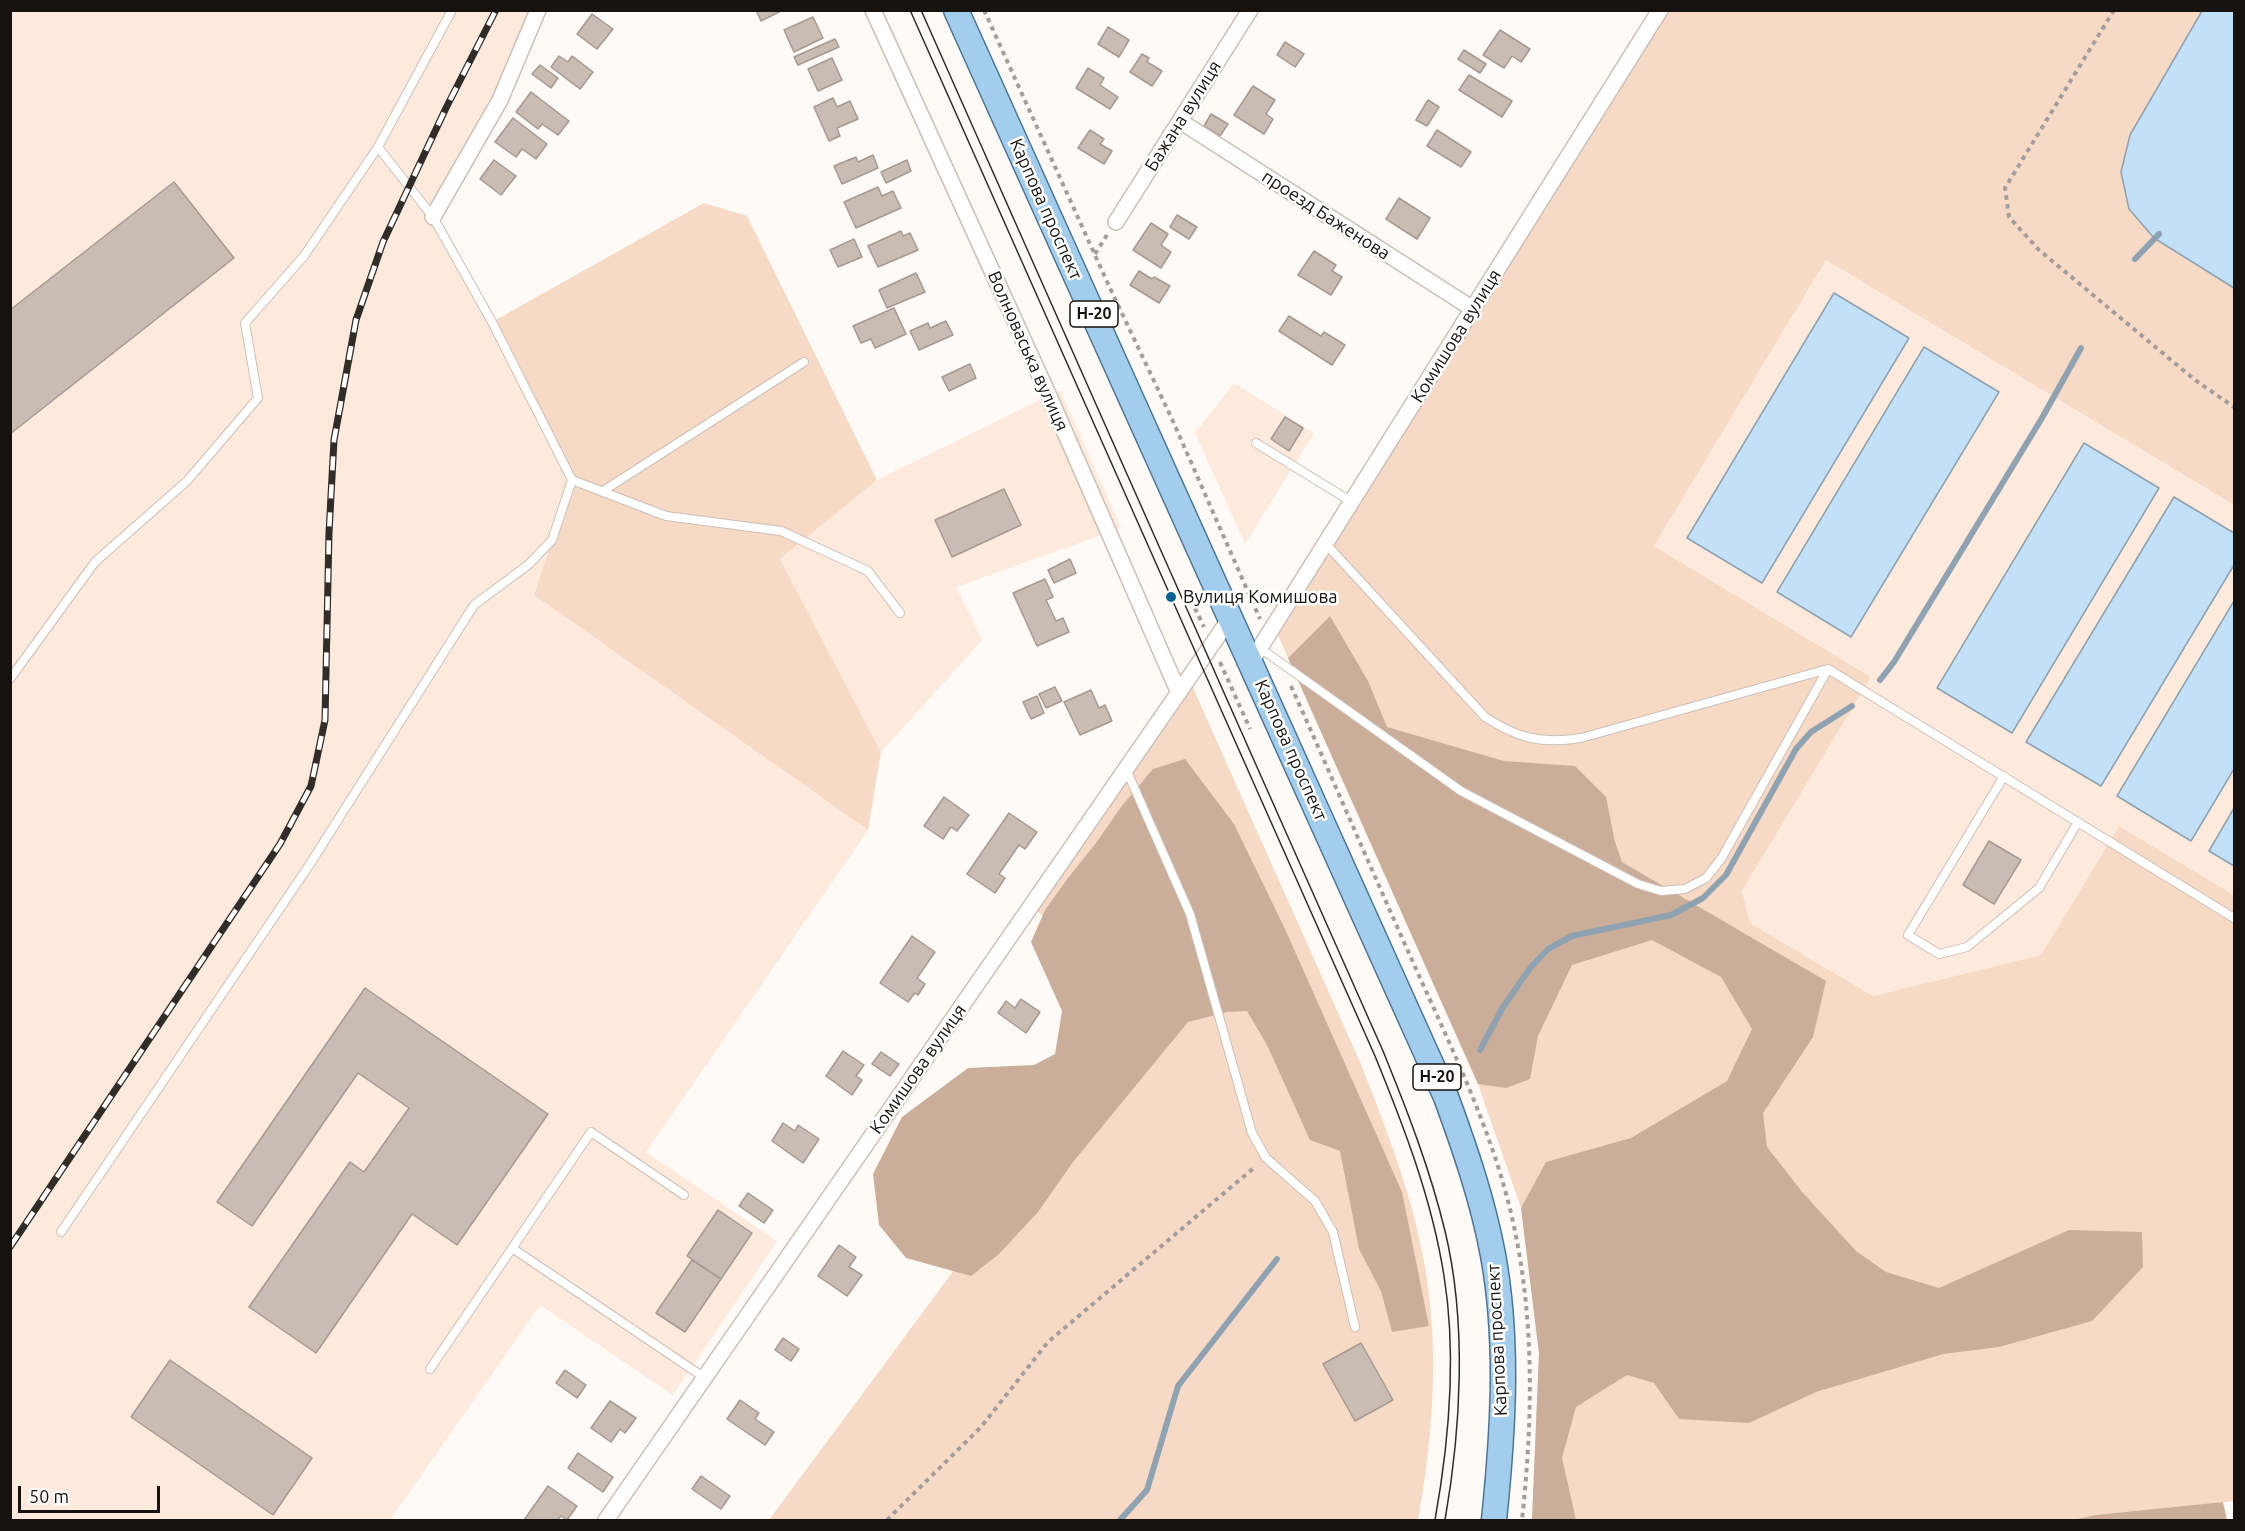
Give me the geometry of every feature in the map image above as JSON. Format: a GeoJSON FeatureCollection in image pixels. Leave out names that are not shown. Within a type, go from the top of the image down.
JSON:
{"type":"FeatureCollection","features":[{"type":"Feature","properties":{"kind":"main road","name":"Карпова проспект"},"geometry":{"type":"LineString","coordinates":[[956,10],[1231,617],[1256,655],[1446,1097],[1465,1149],[1482,1206],[1493,1256],[1499,1304],[1503,1376],[1501,1449],[1494,1521]]}},
{"type":"Feature","properties":{"kind":"street"},"geometry":{"type":"LineString","coordinates":[[434,217],[500,100],[538,10]]}},
{"type":"Feature","properties":{"kind":"street","name":"Волноваська вулиця"},"geometry":{"type":"LineString","coordinates":[[873,10],[1049,396],[1179,693]]}},
{"type":"Feature","properties":{"kind":"street","name":"Бажана вулиця"},"geometry":{"type":"LineString","coordinates":[[1116,222],[1250,10]]}},
{"type":"Feature","properties":{"kind":"street","name":"Комишова вулиця"},"geometry":{"type":"LineString","coordinates":[[1256,655],[1660,10]]}},
{"type":"Feature","properties":{"kind":"street","name":"проезд Баженова"},"geometry":{"type":"LineString","coordinates":[[1180,121],[1473,309]]}},
{"type":"Feature","properties":{"kind":"street","name":"Комишова вулиця"},"geometry":{"type":"LineString","coordinates":[[606,1521],[1231,617]]}},
{"type":"Feature","properties":{"kind":"lane"},"geometry":{"type":"LineString","coordinates":[[10,679],[95,562],[187,481],[258,399],[246,323],[304,256],[378,147],[452,10]]}},
{"type":"Feature","properties":{"kind":"lane"},"geometry":{"type":"LineString","coordinates":[[378,147],[434,217],[492,322],[572,480],[666,516],[781,531],[868,571],[900,613]]}},
{"type":"Feature","properties":{"kind":"lane"},"geometry":{"type":"LineString","coordinates":[[603,491],[804,362]]}},
{"type":"Feature","properties":{"kind":"lane"},"geometry":{"type":"LineString","coordinates":[[1256,443],[1352,502]]}},
{"type":"Feature","properties":{"kind":"lane"},"geometry":{"type":"LineString","coordinates":[[61,1232],[310,864],[474,605],[528,565],[552,540],[572,480]]}},
{"type":"Feature","properties":{"kind":"lane"},"geometry":{"type":"LineString","coordinates":[[1326,544],[1485,717],[1506,731],[1530,739],[1556,742],[1581,738],[1828,669],[2235,918]]}},
{"type":"Feature","properties":{"kind":"lane"},"geometry":{"type":"LineString","coordinates":[[1256,655],[1461,791],[1638,884],[1661,891],[1685,889],[1706,878],[1721,859],[1828,669]]}},
{"type":"Feature","properties":{"kind":"lane"},"geometry":{"type":"LineString","coordinates":[[1126,769],[1190,914],[1252,1133],[1266,1158],[1315,1201],[1333,1232],[1355,1327]]}},
{"type":"Feature","properties":{"kind":"lane"},"geometry":{"type":"LineString","coordinates":[[2004,776],[1908,935],[1939,954],[1967,946],[2039,888],[2078,822]]}},
{"type":"Feature","properties":{"kind":"lane"},"geometry":{"type":"LineString","coordinates":[[430,1369],[591,1132],[684,1195]]}},
{"type":"Feature","properties":{"kind":"lane"},"geometry":{"type":"LineString","coordinates":[[512,1248],[705,1378]]}},
{"type":"Feature","properties":{"kind":"path"},"geometry":{"type":"LineString","coordinates":[[984,10],[1095,255],[1116,222]]}},
{"type":"Feature","properties":{"kind":"path"},"geometry":{"type":"LineString","coordinates":[[2115,10],[2005,188],[2009,217],[2039,250],[2195,380],[2235,407]]}},
{"type":"Feature","properties":{"kind":"path"},"geometry":{"type":"LineString","coordinates":[[1191,600],[1205,629]]}},
{"type":"Feature","properties":{"kind":"path"},"geometry":{"type":"LineString","coordinates":[[1218,659],[1250,729]]}},
{"type":"Feature","properties":{"kind":"path"},"geometry":{"type":"LineString","coordinates":[[887,1521],[981,1427],[1048,1342],[1266,1158]]}},
{"type":"Feature","properties":{"kind":"shaded area"},"geometry":{"type":"Polygon","coordinates":[[[10,11],[538,11],[434,217],[572,480],[534,595],[868,830],[646,1152],[777,1241],[673,1395],[540,1305],[390,1520],[11,1520],[10,11]]]}},
{"type":"Feature","properties":{"kind":"shaded area"},"geometry":{"type":"Polygon","coordinates":[[[1660,11],[2234,11],[2234,505],[1826,260],[1654,546],[1871,677],[1742,891],[1750,923],[1873,996],[2041,955],[2119,826],[2234,895],[2234,1501],[2096,1515],[2073,1520],[1532,1520],[1539,1353],[1521,1208],[1478,1084],[1274,626],[1660,11]]]}},
{"type":"Feature","properties":{"kind":"shaded area"},"geometry":{"type":"Polygon","coordinates":[[[704,203],[747,216],[877,480],[780,559],[881,752],[868,830],[534,595],[572,480],[492,322],[704,203]]]}},
{"type":"Feature","properties":{"kind":"shaded area"},"geometry":{"type":"Polygon","coordinates":[[[1826,260],[2234,505],[2234,895],[2119,826],[2041,955],[1873,996],[1750,923],[1742,891],[1871,677],[1654,546],[1826,260]]]}},
{"type":"Feature","properties":{"kind":"shaded area"},"geometry":{"type":"Polygon","coordinates":[[[1234,383],[1314,433],[1245,544],[1195,433],[1234,383]]]}},
{"type":"Feature","properties":{"kind":"shaded area"},"geometry":{"type":"Polygon","coordinates":[[[1060,390],[1121,528],[956,587],[982,640],[881,752],[780,559],[877,480],[1060,390]]]}},
{"type":"Feature","properties":{"kind":"shaded area"},"geometry":{"type":"Polygon","coordinates":[[[1330,616],[1368,681],[1387,727],[1504,761],[1575,766],[1606,797],[1615,842],[1622,862],[1826,981],[1813,1037],[1763,1113],[1767,1147],[1803,1193],[1856,1251],[1886,1272],[1939,1288],[2069,1230],[2142,1232],[2143,1267],[2092,1321],[1999,1347],[1943,1354],[1816,1392],[1749,1423],[1679,1419],[1654,1383],[1627,1375],[1576,1407],[1562,1458],[1576,1520],[1532,1520],[1539,1353],[1521,1208],[1546,1162],[1631,1138],[1727,1081],[1752,1029],[1721,977],[1652,940],[1572,965],[1538,1036],[1530,1079],[1506,1088],[1478,1084],[1288,658],[1330,616]]]}},
{"type":"Feature","properties":{"kind":"shaded area"},"geometry":{"type":"Polygon","coordinates":[[[1189,679],[1360,1062],[1391,1142],[1416,1224],[1427,1280],[1433,1340],[1430,1431],[1418,1520],[769,1520],[1148,1008],[1031,906],[1189,679]]]}},
{"type":"Feature","properties":{"kind":"shaded area"},"geometry":{"type":"Polygon","coordinates":[[[1185,759],[1234,824],[1285,929],[1402,1192],[1429,1326],[1392,1332],[1381,1291],[1359,1249],[1340,1151],[1310,1140],[1267,1045],[1247,1011],[1227,1012],[1188,1022],[1073,1162],[1038,1212],[999,1254],[971,1276],[906,1258],[879,1225],[873,1174],[902,1117],[968,1068],[1034,1065],[1055,1054],[1062,1011],[1031,942],[1045,910],[1121,807],[1153,769],[1185,759]]]}},
{"type":"Feature","properties":{"kind":"shaded area"},"geometry":{"type":"Polygon","coordinates":[[[2223,1502],[2227,1520],[2073,1520],[2095,1515],[2223,1502]]]}},
{"type":"Feature","properties":{"kind":"water"},"geometry":{"type":"Polygon","coordinates":[[[2202,11],[2234,11],[2234,288],[2154,238],[2129,209],[2121,172],[2130,135],[2202,11]]]}},
{"type":"Feature","properties":{"kind":"water"},"geometry":{"type":"Polygon","coordinates":[[[1834,293],[1909,338],[1762,583],[1687,538],[1834,293]]]}},
{"type":"Feature","properties":{"kind":"water"},"geometry":{"type":"Polygon","coordinates":[[[1924,347],[1999,392],[1851,637],[1777,592],[1924,347]]]}},
{"type":"Feature","properties":{"kind":"water"},"geometry":{"type":"Polygon","coordinates":[[[2084,443],[2159,488],[2012,733],[1937,688],[2084,443]]]}},
{"type":"Feature","properties":{"kind":"water"},"geometry":{"type":"Polygon","coordinates":[[[2174,497],[2234,533],[2234,565],[2101,786],[2026,742],[2174,497]]]}},
{"type":"Feature","properties":{"kind":"water"},"geometry":{"type":"Polygon","coordinates":[[[2234,601],[2234,769],[2191,841],[2117,796],[2234,601]]]}},
{"type":"Feature","properties":{"kind":"water"},"geometry":{"type":"Polygon","coordinates":[[[2234,808],[2234,866],[2209,851],[2234,808]]]}},
{"type":"Feature","properties":{"kind":"building"},"geometry":{"type":"Polygon","coordinates":[[[756,10],[783,10],[761,21],[756,10]]]}},
{"type":"Feature","properties":{"kind":"building"},"geometry":{"type":"Polygon","coordinates":[[[592,14],[613,29],[597,49],[577,34],[592,14]]]}},
{"type":"Feature","properties":{"kind":"building"},"geometry":{"type":"Polygon","coordinates":[[[813,17],[823,38],[794,52],[784,30],[813,17]]]}},
{"type":"Feature","properties":{"kind":"building"},"geometry":{"type":"Polygon","coordinates":[[[1108,27],[1129,40],[1119,57],[1098,44],[1108,27]]]}},
{"type":"Feature","properties":{"kind":"building"},"geometry":{"type":"Polygon","coordinates":[[[1500,30],[1530,49],[1521,62],[1512,56],[1504,68],[1483,55],[1500,30]]]}},
{"type":"Feature","properties":{"kind":"building"},"geometry":{"type":"Polygon","coordinates":[[[835,39],[839,47],[798,65],[794,57],[835,39]]]}},
{"type":"Feature","properties":{"kind":"building"},"geometry":{"type":"Polygon","coordinates":[[[1285,42],[1304,54],[1295,67],[1277,55],[1285,42]]]}},
{"type":"Feature","properties":{"kind":"building"},"geometry":{"type":"Polygon","coordinates":[[[1464,50],[1486,64],[1480,73],[1458,59],[1464,50]]]}},
{"type":"Feature","properties":{"kind":"building"},"geometry":{"type":"Polygon","coordinates":[[[1142,54],[1149,58],[1147,62],[1162,71],[1152,86],[1130,72],[1142,54]]]}},
{"type":"Feature","properties":{"kind":"building"},"geometry":{"type":"Polygon","coordinates":[[[559,56],[568,62],[572,56],[593,72],[580,89],[551,67],[559,56]]]}},
{"type":"Feature","properties":{"kind":"building"},"geometry":{"type":"Polygon","coordinates":[[[832,58],[842,80],[818,91],[808,69],[832,58]]]}},
{"type":"Feature","properties":{"kind":"building"},"geometry":{"type":"Polygon","coordinates":[[[540,65],[558,78],[551,88],[532,74],[540,65]]]}},
{"type":"Feature","properties":{"kind":"building"},"geometry":{"type":"Polygon","coordinates":[[[1088,68],[1104,78],[1100,85],[1118,97],[1110,109],[1076,88],[1088,68]]]}},
{"type":"Feature","properties":{"kind":"building"},"geometry":{"type":"Polygon","coordinates":[[[1469,75],[1512,101],[1502,117],[1459,90],[1469,75]]]}},
{"type":"Feature","properties":{"kind":"building"},"geometry":{"type":"Polygon","coordinates":[[[1253,86],[1275,100],[1266,114],[1273,119],[1264,134],[1234,115],[1253,86]]]}},
{"type":"Feature","properties":{"kind":"building"},"geometry":{"type":"Polygon","coordinates":[[[531,92],[569,121],[558,135],[542,124],[538,129],[516,112],[531,92]]]}},
{"type":"Feature","properties":{"kind":"building"},"geometry":{"type":"Polygon","coordinates":[[[833,98],[837,107],[850,101],[858,119],[837,128],[840,136],[829,141],[814,107],[833,98]]]}},
{"type":"Feature","properties":{"kind":"building"},"geometry":{"type":"Polygon","coordinates":[[[1428,100],[1439,107],[1427,126],[1416,120],[1428,100]]]}},
{"type":"Feature","properties":{"kind":"building"},"geometry":{"type":"Polygon","coordinates":[[[1211,114],[1228,124],[1220,136],[1204,126],[1211,114]]]}},
{"type":"Feature","properties":{"kind":"building"},"geometry":{"type":"Polygon","coordinates":[[[513,118],[547,144],[536,159],[522,149],[516,157],[495,142],[513,118]]]}},
{"type":"Feature","properties":{"kind":"building"},"geometry":{"type":"Polygon","coordinates":[[[1090,130],[1104,139],[1100,144],[1112,151],[1104,164],[1078,148],[1090,130]]]}},
{"type":"Feature","properties":{"kind":"building"},"geometry":{"type":"Polygon","coordinates":[[[1437,130],[1471,152],[1461,167],[1427,146],[1437,130]]]}},
{"type":"Feature","properties":{"kind":"building"},"geometry":{"type":"Polygon","coordinates":[[[873,155],[878,168],[842,184],[834,166],[856,157],[858,162],[873,155]]]}},
{"type":"Feature","properties":{"kind":"building"},"geometry":{"type":"Polygon","coordinates":[[[494,160],[516,176],[501,195],[480,179],[494,160]]]}},
{"type":"Feature","properties":{"kind":"building"},"geometry":{"type":"Polygon","coordinates":[[[907,160],[911,171],[886,183],[881,172],[907,160]]]}},
{"type":"Feature","properties":{"kind":"building"},"geometry":{"type":"Polygon","coordinates":[[[174,182],[234,258],[10,434],[10,310],[174,182]]]}},
{"type":"Feature","properties":{"kind":"building"},"geometry":{"type":"Polygon","coordinates":[[[878,187],[882,196],[893,191],[901,208],[856,228],[844,202],[878,187]]]}},
{"type":"Feature","properties":{"kind":"building"},"geometry":{"type":"Polygon","coordinates":[[[1399,198],[1430,218],[1417,239],[1386,219],[1399,198]]]}},
{"type":"Feature","properties":{"kind":"building"},"geometry":{"type":"Polygon","coordinates":[[[1177,215],[1197,227],[1189,239],[1170,227],[1177,215]]]}},
{"type":"Feature","properties":{"kind":"building"},"geometry":{"type":"Polygon","coordinates":[[[1151,223],[1168,234],[1161,245],[1171,252],[1161,268],[1133,250],[1151,223]]]}},
{"type":"Feature","properties":{"kind":"building"},"geometry":{"type":"Polygon","coordinates":[[[901,231],[903,236],[910,233],[918,250],[878,267],[868,246],[901,231]]]}},
{"type":"Feature","properties":{"kind":"building"},"geometry":{"type":"Polygon","coordinates":[[[854,239],[862,257],[838,267],[830,250],[854,239]]]}},
{"type":"Feature","properties":{"kind":"building"},"geometry":{"type":"Polygon","coordinates":[[[1314,251],[1336,265],[1332,271],[1342,277],[1331,295],[1298,275],[1314,251]]]}},
{"type":"Feature","properties":{"kind":"building"},"geometry":{"type":"Polygon","coordinates":[[[1139,271],[1170,286],[1159,303],[1130,285],[1139,271]]]}},
{"type":"Feature","properties":{"kind":"building"},"geometry":{"type":"Polygon","coordinates":[[[916,273],[925,292],[887,308],[879,290],[916,273]]]}},
{"type":"Feature","properties":{"kind":"building"},"geometry":{"type":"Polygon","coordinates":[[[894,308],[906,334],[875,348],[871,339],[861,343],[853,326],[894,308]]]}},
{"type":"Feature","properties":{"kind":"building"},"geometry":{"type":"Polygon","coordinates":[[[1289,316],[1321,336],[1324,332],[1345,345],[1332,365],[1279,331],[1289,316]]]}},
{"type":"Feature","properties":{"kind":"building"},"geometry":{"type":"Polygon","coordinates":[[[946,321],[953,335],[919,350],[910,331],[928,323],[930,328],[946,321]]]}},
{"type":"Feature","properties":{"kind":"building"},"geometry":{"type":"Polygon","coordinates":[[[970,364],[976,378],[949,391],[942,377],[970,364]]]}},
{"type":"Feature","properties":{"kind":"building"},"geometry":{"type":"Polygon","coordinates":[[[1285,417],[1303,428],[1289,451],[1271,439],[1285,417]]]}},
{"type":"Feature","properties":{"kind":"building"},"geometry":{"type":"Polygon","coordinates":[[[1004,489],[1021,525],[952,557],[935,520],[1004,489]]]}},
{"type":"Feature","properties":{"kind":"building"},"geometry":{"type":"Polygon","coordinates":[[[1070,559],[1076,573],[1054,583],[1048,570],[1070,559]]]}},
{"type":"Feature","properties":{"kind":"building"},"geometry":{"type":"Polygon","coordinates":[[[1045,579],[1053,597],[1046,600],[1056,621],[1063,618],[1069,632],[1037,646],[1013,593],[1045,579]]]}},
{"type":"Feature","properties":{"kind":"building"},"geometry":{"type":"Polygon","coordinates":[[[1055,687],[1062,701],[1046,708],[1039,694],[1055,687]]]}},
{"type":"Feature","properties":{"kind":"building"},"geometry":{"type":"Polygon","coordinates":[[[1091,690],[1099,708],[1105,705],[1112,721],[1080,735],[1064,702],[1091,690]]]}},
{"type":"Feature","properties":{"kind":"building"},"geometry":{"type":"Polygon","coordinates":[[[1037,696],[1044,713],[1031,719],[1023,702],[1037,696]]]}},
{"type":"Feature","properties":{"kind":"building"},"geometry":{"type":"Polygon","coordinates":[[[944,797],[969,815],[957,831],[951,827],[943,839],[924,826],[944,797]]]}},
{"type":"Feature","properties":{"kind":"building"},"geometry":{"type":"Polygon","coordinates":[[[1009,813],[1037,832],[1025,849],[1019,845],[999,874],[1005,878],[995,893],[967,874],[1009,813]]]}},
{"type":"Feature","properties":{"kind":"building"},"geometry":{"type":"Polygon","coordinates":[[[1989,841],[2021,860],[1994,904],[1963,885],[1989,841]]]}},
{"type":"Feature","properties":{"kind":"building"},"geometry":{"type":"Polygon","coordinates":[[[912,936],[935,952],[917,978],[925,984],[918,995],[915,993],[908,1002],[880,983],[912,936]]]}},
{"type":"Feature","properties":{"kind":"building"},"geometry":{"type":"Polygon","coordinates":[[[365,988],[548,1114],[457,1245],[412,1214],[316,1353],[249,1307],[350,1162],[364,1172],[409,1108],[358,1073],[252,1226],[217,1202],[365,988]]]}},
{"type":"Feature","properties":{"kind":"building"},"geometry":{"type":"Polygon","coordinates":[[[1021,999],[1040,1012],[1026,1033],[998,1013],[1006,1001],[1015,1008],[1021,999]]]}},
{"type":"Feature","properties":{"kind":"building"},"geometry":{"type":"Polygon","coordinates":[[[843,1051],[864,1065],[856,1076],[862,1080],[852,1095],[826,1076],[843,1051]]]}},
{"type":"Feature","properties":{"kind":"building"},"geometry":{"type":"Polygon","coordinates":[[[881,1052],[899,1064],[890,1076],[872,1064],[881,1052]]]}},
{"type":"Feature","properties":{"kind":"building"},"geometry":{"type":"Polygon","coordinates":[[[783,1123],[795,1131],[798,1125],[819,1139],[803,1163],[772,1141],[783,1123]]]}},
{"type":"Feature","properties":{"kind":"building"},"geometry":{"type":"Polygon","coordinates":[[[748,1193],[773,1210],[764,1223],[739,1206],[748,1193]]]}},
{"type":"Feature","properties":{"kind":"building"},"geometry":{"type":"Polygon","coordinates":[[[718,1210],[752,1233],[721,1279],[687,1256],[718,1210]]]}},
{"type":"Feature","properties":{"kind":"building"},"geometry":{"type":"Polygon","coordinates":[[[839,1245],[856,1257],[849,1267],[862,1275],[847,1296],[818,1276],[839,1245]]]}},
{"type":"Feature","properties":{"kind":"building"},"geometry":{"type":"Polygon","coordinates":[[[692,1260],[721,1279],[685,1332],[656,1313],[692,1260]]]}},
{"type":"Feature","properties":{"kind":"building"},"geometry":{"type":"Polygon","coordinates":[[[783,1338],[799,1349],[791,1361],[775,1350],[783,1338]]]}},
{"type":"Feature","properties":{"kind":"building"},"geometry":{"type":"Polygon","coordinates":[[[1361,1343],[1393,1400],[1355,1421],[1323,1364],[1361,1343]]]}},
{"type":"Feature","properties":{"kind":"building"},"geometry":{"type":"Polygon","coordinates":[[[170,1360],[312,1458],[273,1515],[131,1417],[170,1360]]]}},
{"type":"Feature","properties":{"kind":"building"},"geometry":{"type":"Polygon","coordinates":[[[565,1370],[586,1385],[577,1398],[556,1383],[565,1370]]]}},
{"type":"Feature","properties":{"kind":"building"},"geometry":{"type":"Polygon","coordinates":[[[740,1400],[759,1413],[755,1419],[774,1432],[765,1445],[727,1419],[740,1400]]]}},
{"type":"Feature","properties":{"kind":"building"},"geometry":{"type":"Polygon","coordinates":[[[610,1401],[636,1418],[625,1433],[620,1429],[611,1442],[591,1428],[610,1401]]]}},
{"type":"Feature","properties":{"kind":"building"},"geometry":{"type":"Polygon","coordinates":[[[578,1453],[613,1477],[603,1492],[568,1468],[578,1453]]]}},
{"type":"Feature","properties":{"kind":"building"},"geometry":{"type":"Polygon","coordinates":[[[701,1476],[730,1496],[721,1509],[692,1489],[701,1476]]]}},
{"type":"Feature","properties":{"kind":"building"},"geometry":{"type":"Polygon","coordinates":[[[548,1486],[577,1506],[567,1520],[561,1516],[557,1520],[524,1520],[548,1486]]]}},
{"type":"Feature","properties":{"kind":"waterway"},"geometry":{"type":"LineString","coordinates":[[2135,259],[2159,234]]}},
{"type":"Feature","properties":{"kind":"waterway"},"geometry":{"type":"LineString","coordinates":[[1880,680],[1894,662],[2042,418],[2081,348]]}},
{"type":"Feature","properties":{"kind":"waterway"},"geometry":{"type":"LineString","coordinates":[[1480,1050],[1503,1007],[1531,967],[1548,949],[1572,936],[1671,915],[1703,898],[1726,875],[1796,749],[1811,732],[1852,706]]}},
{"type":"Feature","properties":{"kind":"waterway"},"geometry":{"type":"LineString","coordinates":[[1120,1520],[1147,1490],[1178,1386],[1277,1259]]}},
{"type":"Feature","properties":{"kind":"tram line"},"geometry":{"type":"LineString","coordinates":[[910,10],[1375,1056],[1425,1191],[1444,1276],[1451,1368],[1444,1460],[1435,1520]]}},
{"type":"Feature","properties":{"kind":"tram line"},"geometry":{"type":"LineString","coordinates":[[921,10],[1383,1051],[1417,1140],[1445,1231],[1457,1302],[1458,1413],[1445,1520]]}},
{"type":"Feature","properties":{"kind":"railway"},"geometry":{"type":"LineString","coordinates":[[10,1247],[280,844],[311,786],[325,720],[329,533],[334,440],[356,320],[383,242],[446,108],[496,10]]}},
{"type":"Feature","properties":{"kind":"place","name":"Вулиця Комишова"},"geometry":{"type":"Point","coordinates":[1171,597]}}]}
